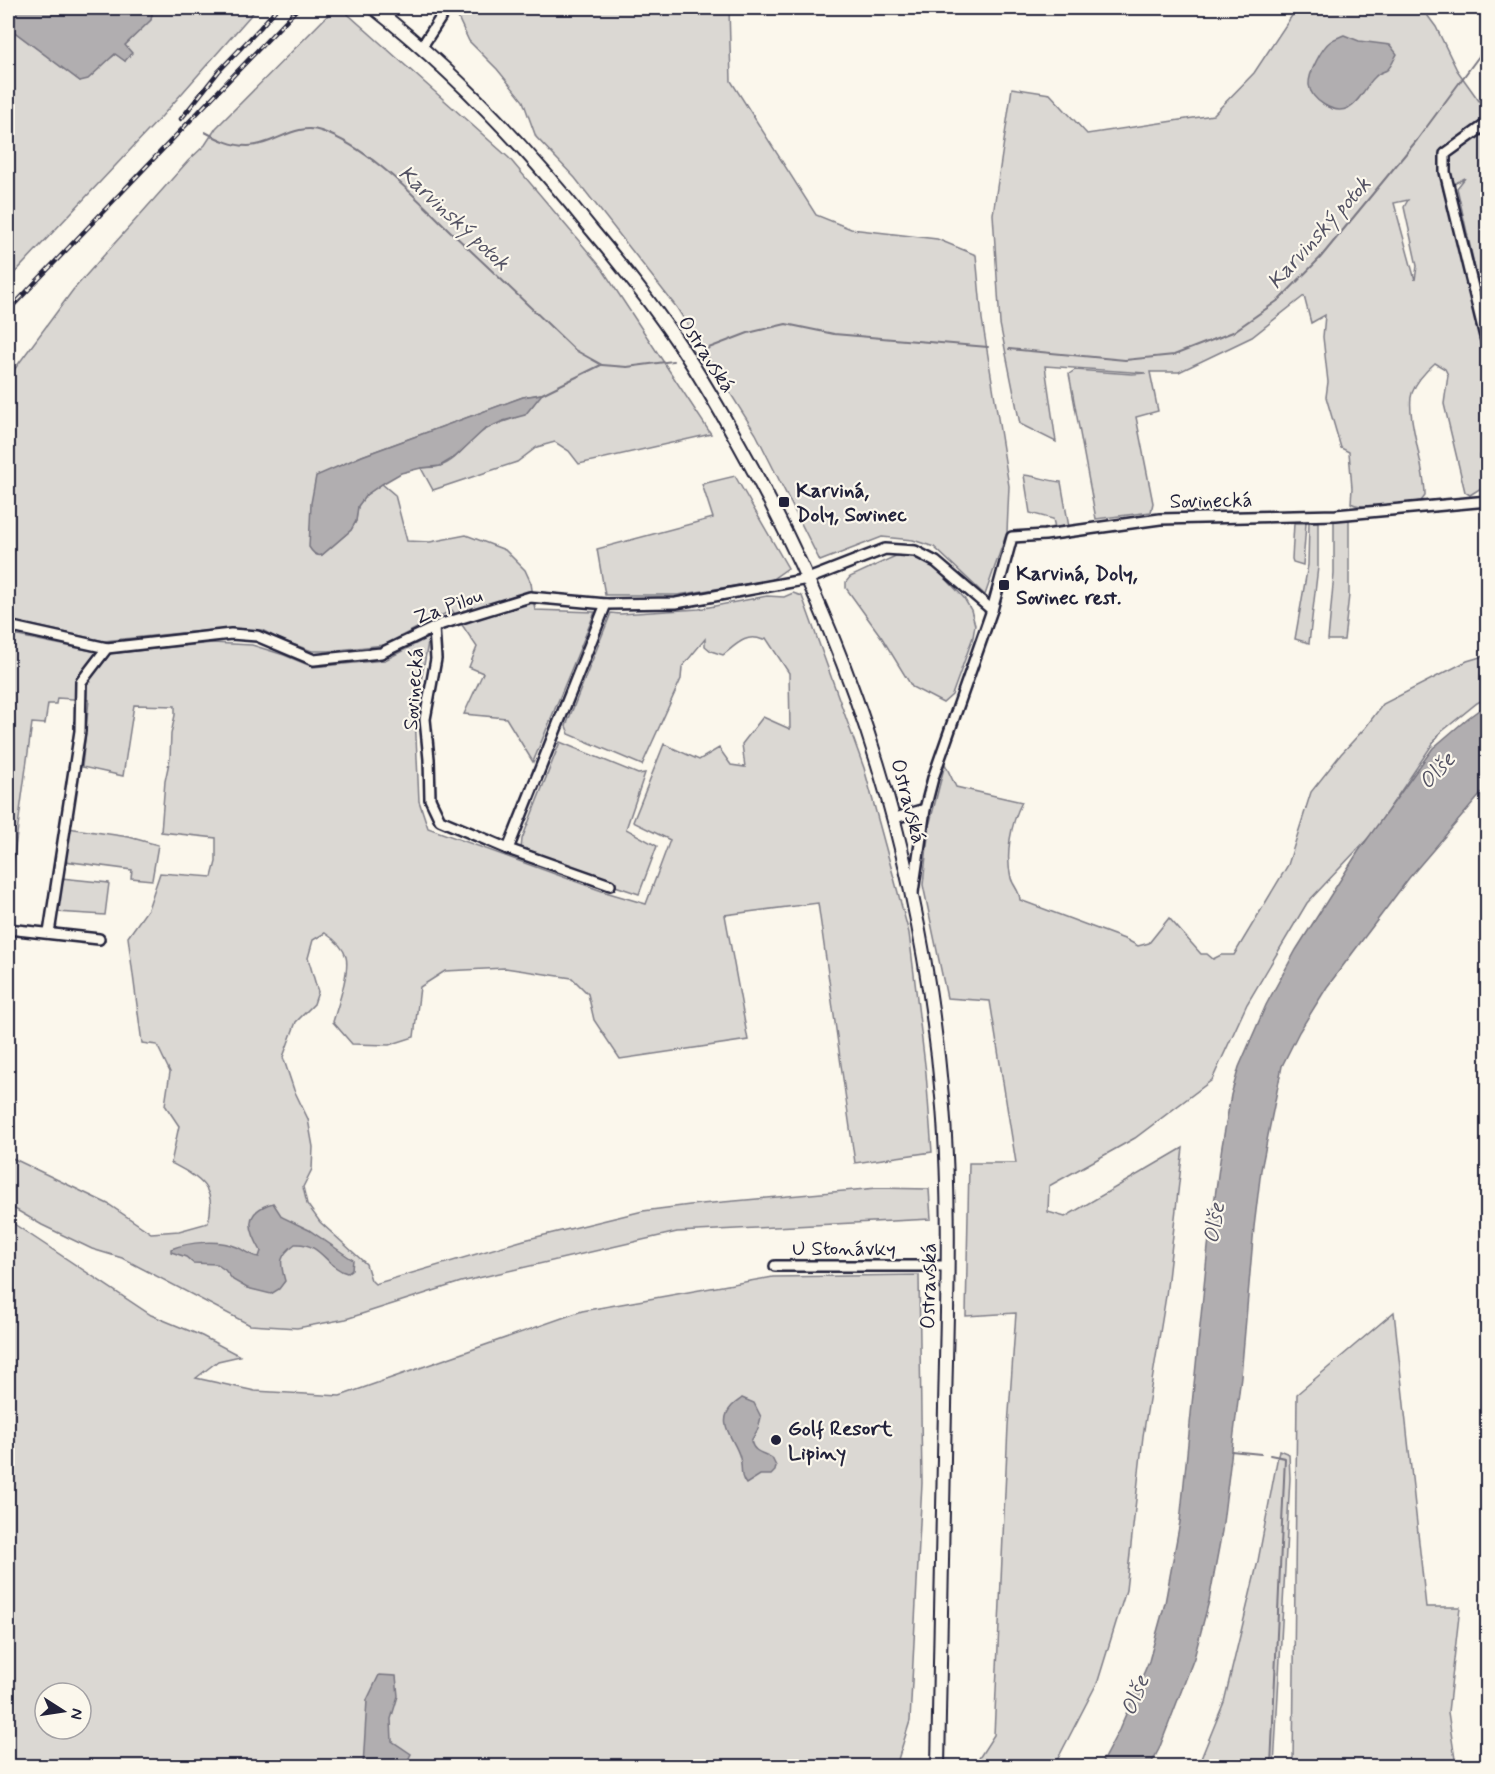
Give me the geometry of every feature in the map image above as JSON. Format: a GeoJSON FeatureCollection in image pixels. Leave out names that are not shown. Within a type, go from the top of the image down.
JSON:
{"type":"FeatureCollection","features":[{"type":"Feature","properties":{"kind":"main road","name":"Ostravská"},"geometry":{"type":"LineString","coordinates":[[374,8],[487,110],[532,158],[649,302],[696,370],[769,497],[838,648],[865,722],[895,818],[913,893],[937,1046],[945,1135],[948,1266],[938,1767]]}},
{"type":"Feature","properties":{"kind":"street"},"geometry":{"type":"LineString","coordinates":[[421,48],[447,8]]}},
{"type":"Feature","properties":{"kind":"street"},"geometry":{"type":"LineString","coordinates":[[1488,123],[1445,154],[1445,172],[1488,349]]}},
{"type":"Feature","properties":{"kind":"street","name":"Sovinecká"},"geometry":{"type":"LineString","coordinates":[[913,893],[925,809],[933,778],[992,610],[1012,537],[1045,536],[1160,519],[1336,515],[1488,501]]}},
{"type":"Feature","properties":{"kind":"street"},"geometry":{"type":"LineString","coordinates":[[808,579],[885,549],[915,551],[936,562],[992,610]]}},
{"type":"Feature","properties":{"kind":"street","name":"Za Pilou"},"geometry":{"type":"LineString","coordinates":[[8,626],[107,648],[231,634],[249,635],[257,636],[314,660],[381,653],[434,628],[530,597],[606,604],[676,603],[808,579]]}},
{"type":"Feature","properties":{"kind":"street"},"geometry":{"type":"LineString","coordinates":[[508,849],[606,604]]}},
{"type":"Feature","properties":{"kind":"street","name":"Sovinecká"},"geometry":{"type":"LineString","coordinates":[[434,628],[436,659],[425,719],[430,799],[440,820],[508,849],[610,885]]}},
{"type":"Feature","properties":{"kind":"street"},"geometry":{"type":"LineString","coordinates":[[49,933],[80,731],[81,682],[107,648]]}},
{"type":"Feature","properties":{"kind":"street"},"geometry":{"type":"LineString","coordinates":[[895,818],[925,809]]}},
{"type":"Feature","properties":{"kind":"street"},"geometry":{"type":"LineString","coordinates":[[8,929],[99,939]]}},
{"type":"Feature","properties":{"kind":"street","name":"U Stonávky"},"geometry":{"type":"LineString","coordinates":[[776,1266],[948,1266]]}},
{"type":"Feature","properties":{"kind":"shaded area"},"geometry":{"type":"Polygon","coordinates":[[[153,8],[257,8],[162,116],[8,280],[8,27],[80,81],[116,54],[125,61],[125,45],[151,20],[153,8]]]}},
{"type":"Feature","properties":{"kind":"shaded area"},"geometry":{"type":"Polygon","coordinates":[[[335,8],[341,8],[509,158],[601,267],[711,434],[579,464],[569,451],[555,442],[537,447],[517,462],[433,490],[421,468],[438,467],[452,460],[483,431],[522,415],[534,404],[540,394],[523,397],[362,456],[316,477],[322,555],[351,530],[356,521],[358,506],[366,495],[382,484],[395,495],[407,541],[430,542],[466,535],[505,550],[525,570],[531,583],[535,610],[595,612],[533,762],[506,718],[464,714],[483,673],[469,667],[477,647],[452,610],[384,645],[329,651],[312,651],[281,640],[262,630],[236,629],[104,641],[8,620],[8,378],[73,290],[188,161],[205,145],[216,128],[335,8]]]}},
{"type":"Feature","properties":{"kind":"shaded area"},"geometry":{"type":"Polygon","coordinates":[[[460,8],[729,8],[731,81],[816,215],[851,229],[937,239],[976,255],[982,319],[1009,486],[1007,532],[985,595],[934,547],[913,540],[882,537],[820,561],[756,434],[677,308],[575,178],[536,137],[523,101],[497,69],[469,41],[455,11],[460,8]]]}},
{"type":"Feature","properties":{"kind":"shaded area"},"geometry":{"type":"Polygon","coordinates":[[[1297,8],[1422,8],[1436,27],[1457,70],[1487,112],[1487,322],[1457,188],[1465,178],[1443,190],[1487,367],[1487,446],[1483,447],[1480,456],[1486,485],[1470,495],[1465,492],[1444,404],[1448,375],[1445,369],[1435,363],[1416,385],[1411,402],[1413,428],[1425,496],[1421,501],[1385,506],[1366,507],[1351,503],[1349,452],[1341,448],[1326,397],[1328,382],[1323,337],[1325,315],[1311,323],[1304,296],[1252,337],[1179,372],[1150,372],[1158,411],[1136,417],[1153,503],[1151,512],[1096,519],[1069,374],[1075,370],[1146,373],[1045,366],[1056,442],[1020,424],[1000,324],[993,214],[1012,88],[1050,94],[1087,134],[1213,115],[1254,73],[1297,8]],[[1408,200],[1394,203],[1415,280],[1417,266],[1404,207],[1408,200]]]}},
{"type":"Feature","properties":{"kind":"shaded area"},"geometry":{"type":"Polygon","coordinates":[[[1024,475],[1061,482],[1069,527],[1055,528],[1053,519],[1030,513],[1024,475]]]}},
{"type":"Feature","properties":{"kind":"shaded area"},"geometry":{"type":"Polygon","coordinates":[[[735,476],[788,568],[771,580],[678,595],[605,595],[597,549],[713,518],[702,484],[735,476]]]}},
{"type":"Feature","properties":{"kind":"shaded area"},"geometry":{"type":"Polygon","coordinates":[[[1349,519],[1349,595],[1344,640],[1328,640],[1334,574],[1334,520],[1349,519]]]}},
{"type":"Feature","properties":{"kind":"shaded area"},"geometry":{"type":"Polygon","coordinates":[[[1309,522],[1318,522],[1318,567],[1309,643],[1295,639],[1308,565],[1309,522]]]}},
{"type":"Feature","properties":{"kind":"shaded area"},"geometry":{"type":"Polygon","coordinates":[[[1294,523],[1306,523],[1303,565],[1293,562],[1292,559],[1294,523]]]}},
{"type":"Feature","properties":{"kind":"shaded area"},"geometry":{"type":"Polygon","coordinates":[[[902,553],[920,557],[935,567],[964,598],[971,610],[975,625],[973,637],[952,695],[943,703],[912,687],[882,638],[846,588],[846,582],[850,577],[902,553]]]}},
{"type":"Feature","properties":{"kind":"shaded area"},"geometry":{"type":"Polygon","coordinates":[[[793,593],[802,596],[864,768],[909,933],[926,1073],[932,1152],[855,1163],[818,903],[725,915],[748,1040],[620,1059],[594,1020],[588,994],[572,978],[505,968],[445,971],[420,987],[414,1037],[389,1045],[352,1044],[333,1022],[345,980],[346,957],[335,940],[325,933],[313,940],[308,958],[318,992],[314,1004],[296,1022],[283,1057],[294,1090],[308,1119],[313,1147],[312,1169],[303,1187],[307,1204],[320,1222],[366,1264],[371,1280],[375,1284],[524,1240],[643,1211],[690,1205],[877,1188],[929,1189],[931,1219],[677,1232],[461,1282],[346,1319],[297,1328],[250,1325],[122,1258],[92,1249],[42,1225],[8,1205],[8,1156],[108,1204],[151,1233],[179,1231],[208,1223],[210,1201],[204,1185],[171,1163],[179,1126],[165,1105],[170,1072],[157,1045],[142,1043],[128,937],[148,909],[160,873],[212,877],[216,862],[216,838],[161,832],[175,706],[134,705],[123,776],[82,767],[89,700],[57,698],[56,704],[48,704],[45,724],[32,723],[8,900],[8,634],[107,654],[212,643],[252,645],[313,667],[385,660],[429,637],[415,715],[419,801],[428,828],[602,891],[646,904],[670,840],[633,822],[664,744],[699,760],[719,748],[731,765],[745,767],[742,744],[763,717],[790,729],[789,673],[766,638],[763,640],[747,639],[723,655],[705,646],[705,639],[682,667],[681,679],[642,765],[569,734],[566,726],[611,613],[699,609],[767,596],[784,597],[793,593]]]}},
{"type":"Feature","properties":{"kind":"shaded area"},"geometry":{"type":"Polygon","coordinates":[[[1487,655],[1487,698],[1477,703],[1440,733],[1372,834],[1307,903],[1247,1004],[1212,1080],[1135,1138],[1049,1186],[1048,1212],[1065,1217],[1183,1148],[1166,1296],[1143,1436],[1126,1590],[1098,1681],[1054,1766],[974,1766],[994,1735],[1008,1426],[1016,1313],[966,1316],[969,1163],[1016,1163],[990,1001],[947,998],[923,885],[929,826],[945,764],[956,787],[1022,802],[1012,829],[1009,849],[1009,869],[1020,900],[1138,946],[1149,943],[1169,918],[1201,954],[1207,954],[1213,959],[1221,955],[1234,955],[1288,865],[1311,792],[1383,704],[1467,661],[1487,655]]]}},
{"type":"Feature","properties":{"kind":"shaded area"},"geometry":{"type":"Polygon","coordinates":[[[560,742],[638,774],[645,773],[626,829],[657,846],[639,894],[559,867],[521,849],[522,839],[560,742]]]}},
{"type":"Feature","properties":{"kind":"shaded area"},"geometry":{"type":"Polygon","coordinates":[[[68,828],[129,837],[158,845],[152,880],[131,878],[132,870],[64,861],[68,828]]]}},
{"type":"Feature","properties":{"kind":"shaded area"},"geometry":{"type":"Polygon","coordinates":[[[61,878],[109,883],[105,915],[56,912],[61,878]]]}},
{"type":"Feature","properties":{"kind":"shaded area"},"geometry":{"type":"Polygon","coordinates":[[[8,1220],[151,1315],[202,1336],[240,1356],[218,1361],[196,1378],[255,1391],[340,1396],[582,1311],[773,1277],[919,1275],[922,1483],[910,1721],[896,1766],[8,1766],[8,1220]]]}},
{"type":"Feature","properties":{"kind":"shaded area"},"geometry":{"type":"Polygon","coordinates":[[[1394,1312],[1426,1607],[1460,1607],[1448,1712],[1456,1766],[1293,1766],[1297,1394],[1394,1312]]]}},
{"type":"Feature","properties":{"kind":"shaded area"},"geometry":{"type":"Polygon","coordinates":[[[1279,1450],[1289,1454],[1290,1478],[1274,1766],[1198,1766],[1224,1702],[1258,1561],[1279,1450]]]}},
{"type":"Feature","properties":{"kind":"water"},"geometry":{"type":"Polygon","coordinates":[[[8,8],[153,8],[151,20],[125,45],[132,53],[125,61],[115,54],[88,79],[80,81],[8,27],[8,8]]]}},
{"type":"Feature","properties":{"kind":"water"},"geometry":{"type":"Polygon","coordinates":[[[1344,35],[1359,41],[1390,45],[1397,54],[1389,68],[1376,76],[1352,105],[1342,110],[1330,108],[1319,101],[1311,91],[1309,80],[1324,49],[1331,41],[1344,35]]]}},
{"type":"Feature","properties":{"kind":"water"},"geometry":{"type":"Polygon","coordinates":[[[542,394],[525,415],[503,421],[484,430],[455,457],[440,466],[401,473],[382,484],[366,495],[358,506],[356,521],[351,530],[322,555],[316,555],[310,549],[311,503],[316,476],[362,456],[523,397],[542,394]]]}},
{"type":"Feature","properties":{"kind":"water","name":"Olše"},"geometry":{"type":"Polygon","coordinates":[[[1487,704],[1487,787],[1409,878],[1327,987],[1299,1032],[1282,1066],[1261,1170],[1241,1376],[1222,1531],[1209,1601],[1194,1658],[1159,1749],[1150,1766],[1100,1766],[1119,1730],[1149,1661],[1165,1603],[1180,1522],[1208,1247],[1222,1146],[1231,1095],[1239,1067],[1266,1005],[1296,950],[1358,852],[1433,748],[1487,704]]]}},
{"type":"Feature","properties":{"kind":"water"},"geometry":{"type":"Polygon","coordinates":[[[273,1203],[282,1217],[309,1230],[353,1260],[352,1269],[347,1273],[340,1270],[318,1251],[304,1244],[295,1244],[283,1256],[282,1269],[285,1281],[271,1294],[247,1288],[233,1280],[216,1264],[193,1263],[186,1257],[171,1252],[171,1249],[186,1245],[213,1242],[237,1247],[259,1257],[261,1251],[251,1229],[252,1217],[256,1211],[273,1203]]]}},
{"type":"Feature","properties":{"kind":"water"},"geometry":{"type":"Polygon","coordinates":[[[742,1398],[754,1403],[761,1417],[758,1429],[751,1441],[752,1445],[756,1450],[772,1458],[776,1466],[771,1475],[760,1475],[746,1484],[738,1451],[726,1426],[727,1413],[742,1398]]]}},
{"type":"Feature","properties":{"kind":"water"},"geometry":{"type":"Polygon","coordinates":[[[379,1675],[396,1676],[398,1696],[391,1719],[392,1741],[411,1754],[405,1766],[363,1766],[367,1700],[379,1675]]]}},
{"type":"Feature","properties":{"kind":"waterway","name":"Karvinský potok"},"geometry":{"type":"LineString","coordinates":[[1009,349],[1125,360],[1174,355],[1233,332],[1280,299],[1320,258],[1417,140],[1488,44]]}},
{"type":"Feature","properties":{"kind":"waterway","name":"Karvinský potok"},"geometry":{"type":"LineString","coordinates":[[205,132],[220,140],[242,146],[257,145],[294,132],[312,129],[339,139],[374,161],[406,188],[575,350],[602,365],[627,367],[673,361]]}},
{"type":"Feature","properties":{"kind":"waterway","name":"Karvinský potok"},"geometry":{"type":"LineString","coordinates":[[701,351],[748,333],[786,324],[834,334],[988,347]]}},
{"type":"Feature","properties":{"kind":"waterway"},"geometry":{"type":"LineString","coordinates":[[542,394],[601,365]]}},
{"type":"Feature","properties":{"kind":"waterway"},"geometry":{"type":"LineString","coordinates":[[1231,1451],[1261,1454]]}},
{"type":"Feature","properties":{"kind":"waterway"},"geometry":{"type":"LineString","coordinates":[[1270,1455],[1285,1458],[1271,1766]]}},
{"type":"Feature","properties":{"kind":"railway"},"geometry":{"type":"LineString","coordinates":[[181,119],[219,71],[277,8]]}},
{"type":"Feature","properties":{"kind":"railway"},"geometry":{"type":"LineString","coordinates":[[8,311],[298,8]]}},
{"type":"Feature","properties":{"kind":"place","name":"Karviná, Doly, Sovinec"},"geometry":{"type":"Point","coordinates":[784,502]}},
{"type":"Feature","properties":{"kind":"place","name":"Karviná, Doly, Sovinec rest."},"geometry":{"type":"Point","coordinates":[1004,585]}},
{"type":"Feature","properties":{"kind":"place","name":"Golf Resort Lipiny"},"geometry":{"type":"Point","coordinates":[776,1440]}}]}
